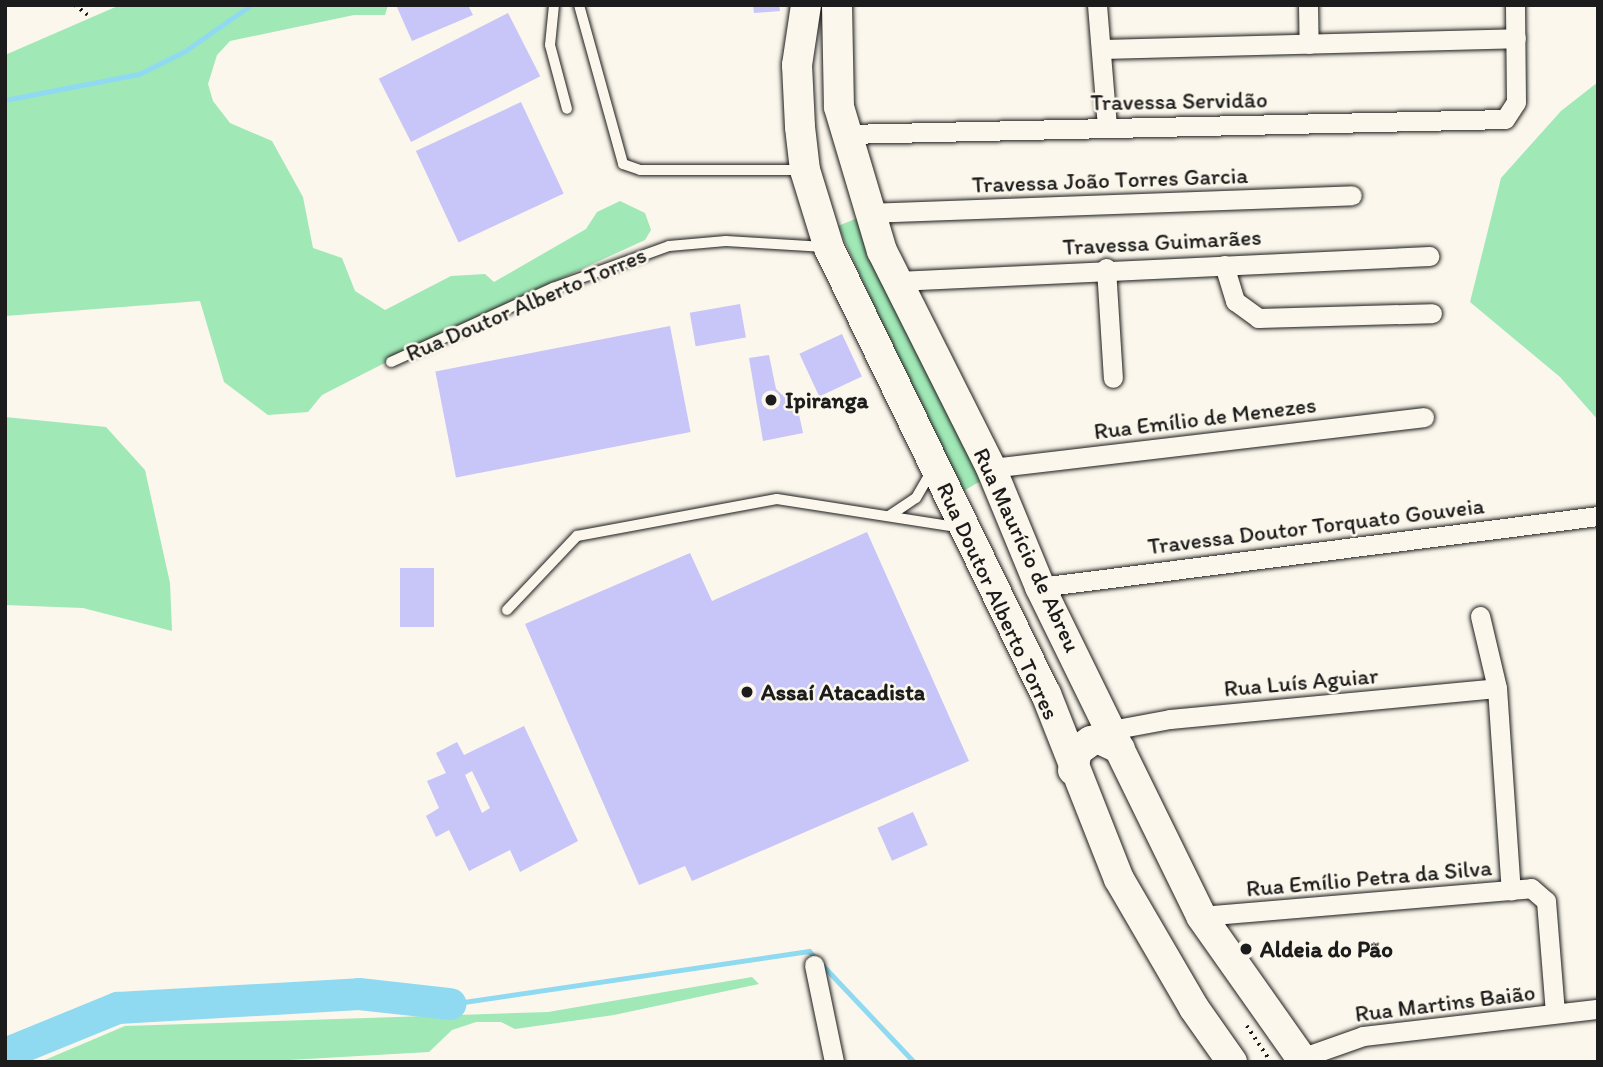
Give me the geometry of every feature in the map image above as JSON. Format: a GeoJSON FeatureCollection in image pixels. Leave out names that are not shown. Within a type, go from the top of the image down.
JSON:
{"type":"FeatureCollection","features":[{"type":"Feature","properties":{"kind":"main road","name":"Rua Doutor Alberto Torres"},"geometry":{"type":"LineString","coordinates":[[806,5],[797,65],[805,170],[829,247],[1055,721],[1073,770],[1135,909],[1232,1062]]}},
{"type":"Feature","properties":{"kind":"main road","name":"Rua Maurício de Abreu"},"geometry":{"type":"LineString","coordinates":[[837,5],[835,60],[846,134],[869,213],[897,281],[991,468],[1040,587],[1200,916],[1303,1060]]}},
{"type":"Feature","properties":{"kind":"main road"},"geometry":{"type":"LineString","coordinates":[[1055,721],[1084,727],[1094,719],[1110,728],[1099,739],[1077,751],[1073,770]]}},
{"type":"Feature","properties":{"kind":"street"},"geometry":{"type":"LineString","coordinates":[[1097,5],[1107,127]]}},
{"type":"Feature","properties":{"kind":"street"},"geometry":{"type":"LineString","coordinates":[[1308,5],[1309,44]]}},
{"type":"Feature","properties":{"kind":"street"},"geometry":{"type":"LineString","coordinates":[[1102,49],[1516,38],[1515,5]]}},
{"type":"Feature","properties":{"kind":"street","name":"Travessa Servidão"},"geometry":{"type":"LineString","coordinates":[[846,134],[1505,119],[1516,102],[1516,38]]}},
{"type":"Feature","properties":{"kind":"street","name":"Travessa João Torres Garcia"},"geometry":{"type":"LineString","coordinates":[[869,213],[1352,195]]}},
{"type":"Feature","properties":{"kind":"street","name":"Travessa Guimarães"},"geometry":{"type":"LineString","coordinates":[[897,281],[1106,268],[1429,256]]}},
{"type":"Feature","properties":{"kind":"street"},"geometry":{"type":"LineString","coordinates":[[1224,265],[1235,301],[1258,318],[1432,313]]}},
{"type":"Feature","properties":{"kind":"street"},"geometry":{"type":"LineString","coordinates":[[1106,268],[1113,378]]}},
{"type":"Feature","properties":{"kind":"street","name":"Rua Emílio de Menezes"},"geometry":{"type":"LineString","coordinates":[[991,468],[1424,417]]}},
{"type":"Feature","properties":{"kind":"street","name":"Travessa Doutor Torquato Gouveia"},"geometry":{"type":"LineString","coordinates":[[1040,587],[1598,516]]}},
{"type":"Feature","properties":{"kind":"street"},"geometry":{"type":"LineString","coordinates":[[1480,616],[1497,688],[1511,891]]}},
{"type":"Feature","properties":{"kind":"street","name":"Rua Luís Aguiar"},"geometry":{"type":"LineString","coordinates":[[1110,728],[1170,719],[1497,688]]}},
{"type":"Feature","properties":{"kind":"street","name":"Rua Emílio Petra da Silva"},"geometry":{"type":"LineString","coordinates":[[1200,916],[1531,888],[1541,892],[1546,901],[1555,1013]]}},
{"type":"Feature","properties":{"kind":"street"},"geometry":{"type":"LineString","coordinates":[[814,965],[834,1062]]}},
{"type":"Feature","properties":{"kind":"street","name":"Rua Martins Baião"},"geometry":{"type":"LineString","coordinates":[[1303,1060],[1363,1036],[1598,1009]]}},
{"type":"Feature","properties":{"kind":"lane"},"geometry":{"type":"LineString","coordinates":[[554,5],[550,46],[567,110]]}},
{"type":"Feature","properties":{"kind":"lane"},"geometry":{"type":"LineString","coordinates":[[579,5],[623,164],[640,170],[805,170]]}},
{"type":"Feature","properties":{"kind":"lane","name":"Rua Doutor Alberto Torres"},"geometry":{"type":"LineString","coordinates":[[391,362],[553,288],[669,246],[726,241],[829,247]]}},
{"type":"Feature","properties":{"kind":"lane"},"geometry":{"type":"LineString","coordinates":[[889,516],[905,509],[929,482],[932,460]]}},
{"type":"Feature","properties":{"kind":"lane"},"geometry":{"type":"LineString","coordinates":[[507,610],[577,536],[777,499],[889,516],[935,527],[964,528]]}},
{"type":"Feature","properties":{"kind":"path"},"geometry":{"type":"LineString","coordinates":[[75,5],[88,15]]}},
{"type":"Feature","properties":{"kind":"green space"},"geometry":{"type":"Polygon","coordinates":[[[120,5],[388,5],[385,15],[354,15],[230,41],[217,55],[208,84],[213,101],[230,123],[272,141],[303,197],[313,248],[342,258],[355,291],[385,310],[451,276],[485,274],[494,282],[586,229],[597,212],[620,201],[645,213],[651,230],[645,240],[459,325],[322,395],[308,412],[268,415],[224,382],[200,301],[5,316],[5,55],[120,5]]]}},
{"type":"Feature","properties":{"kind":"green space"},"geometry":{"type":"Polygon","coordinates":[[[1598,82],[1598,420],[1560,377],[1470,302],[1501,178],[1561,111],[1598,82]]]}},
{"type":"Feature","properties":{"kind":"green space"},"geometry":{"type":"Polygon","coordinates":[[[860,217],[988,477],[958,494],[838,226],[860,217]]]}},
{"type":"Feature","properties":{"kind":"green space"},"geometry":{"type":"Polygon","coordinates":[[[5,417],[106,427],[145,470],[170,583],[172,631],[83,608],[5,605],[5,417]]]}},
{"type":"Feature","properties":{"kind":"green space"},"geometry":{"type":"Polygon","coordinates":[[[752,977],[759,984],[614,1015],[515,1029],[501,1022],[476,1022],[452,1030],[429,1052],[253,1062],[40,1062],[125,1026],[548,1012],[752,977]]]}},
{"type":"Feature","properties":{"kind":"building"},"geometry":{"type":"Polygon","coordinates":[[[396,5],[468,5],[473,15],[412,41],[396,5]]]}},
{"type":"Feature","properties":{"kind":"building"},"geometry":{"type":"Polygon","coordinates":[[[753,5],[779,5],[780,11],[754,13],[753,5]]]}},
{"type":"Feature","properties":{"kind":"building"},"geometry":{"type":"Polygon","coordinates":[[[508,13],[540,76],[411,142],[379,79],[508,13]]]}},
{"type":"Feature","properties":{"kind":"building"},"geometry":{"type":"Polygon","coordinates":[[[521,102],[564,194],[459,243],[416,151],[521,102]]]}},
{"type":"Feature","properties":{"kind":"building","name":"Ipiranga"},"geometry":{"type":"Polygon","coordinates":[[[740,304],[746,337],[696,346],[690,313],[740,304]]]}},
{"type":"Feature","properties":{"kind":"building"},"geometry":{"type":"Polygon","coordinates":[[[670,326],[691,432],[456,478],[435,372],[670,326]]]}},
{"type":"Feature","properties":{"kind":"building","name":"Ipiranga"},"geometry":{"type":"Polygon","coordinates":[[[842,334],[862,377],[819,396],[799,354],[842,334]]]}},
{"type":"Feature","properties":{"kind":"building","name":"Ipiranga"},"geometry":{"type":"Polygon","coordinates":[[[769,355],[776,389],[798,410],[803,433],[763,441],[749,358],[769,355]]]}},
{"type":"Feature","properties":{"kind":"building","name":"Assaí Atacadista"},"geometry":{"type":"Polygon","coordinates":[[[867,532],[969,761],[692,881],[685,866],[639,885],[525,624],[690,553],[712,601],[867,532]]]}},
{"type":"Feature","properties":{"kind":"building"},"geometry":{"type":"Polygon","coordinates":[[[400,568],[434,568],[434,627],[400,627],[400,568]]]}},
{"type":"Feature","properties":{"kind":"building"},"geometry":{"type":"Polygon","coordinates":[[[524,726],[578,841],[520,872],[510,850],[469,871],[449,830],[436,837],[426,816],[439,808],[427,781],[446,773],[436,753],[457,742],[464,755],[524,726]],[[472,771],[465,775],[482,813],[490,808],[472,771]]]}},
{"type":"Feature","properties":{"kind":"building"},"geometry":{"type":"Polygon","coordinates":[[[913,812],[928,845],[892,861],[877,828],[913,812]]]}},
{"type":"Feature","properties":{"kind":"waterway"},"geometry":{"type":"LineString","coordinates":[[5,100],[139,74],[185,51],[251,5]]}},
{"type":"Feature","properties":{"kind":"waterway"},"geometry":{"type":"LineString","coordinates":[[450,1004],[809,951],[914,1062]]}},
{"type":"Feature","properties":{"kind":"waterway"},"geometry":{"type":"LineString","coordinates":[[5,1054],[118,1008],[359,994],[450,1004]]}},
{"type":"Feature","properties":{"kind":"place","name":"Ipiranga"},"geometry":{"type":"Point","coordinates":[771,400]}},
{"type":"Feature","properties":{"kind":"place","name":"Assaí Atacadista"},"geometry":{"type":"Point","coordinates":[747,692]}},
{"type":"Feature","properties":{"kind":"place","name":"Aldeia do Pão"},"geometry":{"type":"Point","coordinates":[1246,949]}}]}
